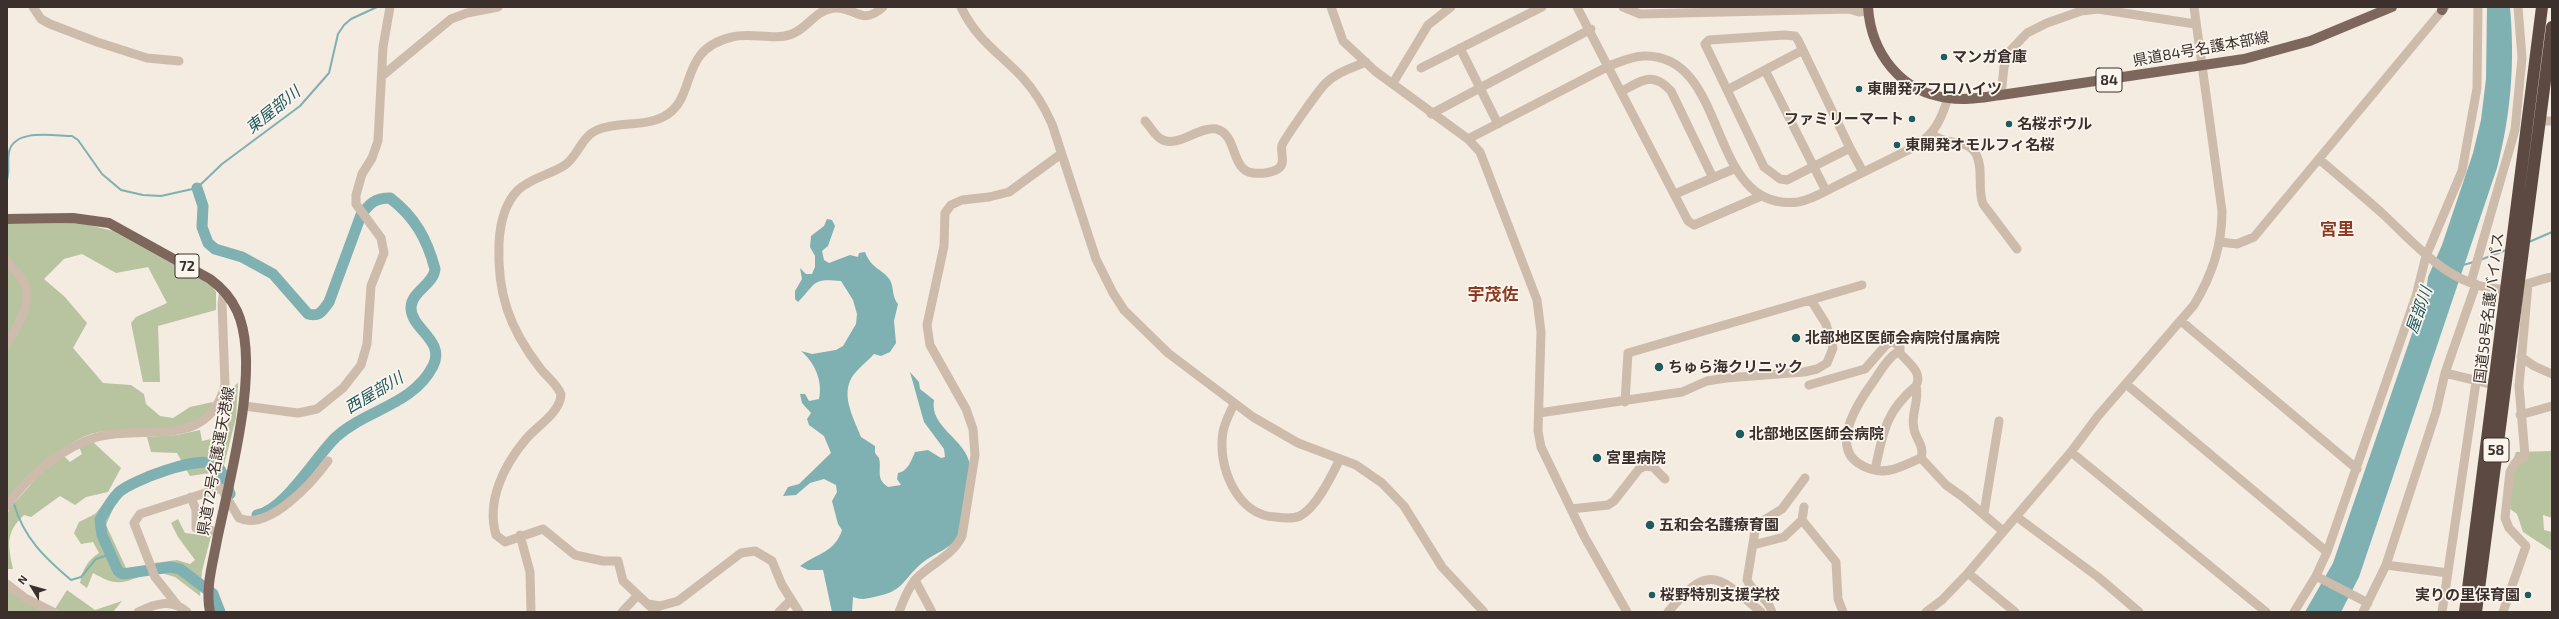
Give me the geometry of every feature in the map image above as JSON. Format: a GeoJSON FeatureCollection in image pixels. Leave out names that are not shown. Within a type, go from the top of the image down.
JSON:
{"type":"FeatureCollection","features":[{"type":"Feature","properties":{"kind":"highway","name":"国道58号名護バイパス"},"geometry":{"type":"LineString","coordinates":[[2465,612],[2495,385],[2518,287],[2521,130],[2542,7]]}},
{"type":"Feature","properties":{"kind":"highway","name":"国道58号名護バイパス"},"geometry":{"type":"LineString","coordinates":[[2476,612],[2518,287],[2546,121],[2552,27]]}},
{"type":"Feature","properties":{"kind":"main road","name":"県道84号名護本部線"},"geometry":{"type":"LineString","coordinates":[[1868,9],[1876,45],[1891,68],[1922,90],[1948,98],[2001,95],[2201,66],[2288,48],[2392,7]]}},
{"type":"Feature","properties":{"kind":"main road","name":"県道72号名護運天港線"},"geometry":{"type":"LineString","coordinates":[[7,219],[73,218],[108,224],[202,274],[224,291],[237,311],[243,330],[245,355],[244,406],[211,575],[210,611]]}},
{"type":"Feature","properties":{"kind":"street"},"geometry":{"type":"LineString","coordinates":[[33,7],[41,18],[50,24],[96,42],[147,58],[179,61]]}},
{"type":"Feature","properties":{"kind":"street"},"geometry":{"type":"LineString","coordinates":[[244,406],[298,413],[307,412],[326,404],[353,377],[361,365],[368,344],[371,286],[384,254],[381,238],[356,204],[356,195],[362,174],[372,158],[378,141],[385,27],[390,7]]}},
{"type":"Feature","properties":{"kind":"street"},"geometry":{"type":"LineString","coordinates":[[382,76],[451,19],[467,13],[498,7]]}},
{"type":"Feature","properties":{"kind":"street"},"geometry":{"type":"LineString","coordinates":[[656,612],[637,596],[623,581],[618,561],[603,561],[575,554],[543,529],[520,535],[505,542],[496,535],[492,513],[496,493],[518,450],[526,438],[547,418],[560,402],[561,394],[523,342],[513,324],[501,294],[498,260],[500,229],[506,206],[518,190],[533,179],[566,164],[581,144],[597,130],[663,117],[681,97],[695,61],[703,50],[716,42],[746,34],[791,35],[820,12],[833,8],[866,16],[874,15],[883,7]]}},
{"type":"Feature","properties":{"kind":"street"},"geometry":{"type":"LineString","coordinates":[[961,7],[978,36],[1035,92],[1052,124],[1096,259],[1113,293],[1124,310],[1168,353],[1234,404],[1279,434],[1356,464],[1370,473],[1395,495],[1404,506],[1442,567],[1484,612]]}},
{"type":"Feature","properties":{"kind":"street"},"geometry":{"type":"LineString","coordinates":[[1331,7],[1343,41],[1375,71],[1468,140],[1480,152],[1537,300],[1541,332],[1538,431],[1541,447],[1571,509],[1627,612]]}},
{"type":"Feature","properties":{"kind":"street"},"geometry":{"type":"LineString","coordinates":[[1393,83],[1428,25],[1451,7]]}},
{"type":"Feature","properties":{"kind":"street"},"geometry":{"type":"LineString","coordinates":[[1421,68],[1542,7]]}},
{"type":"Feature","properties":{"kind":"street"},"geometry":{"type":"LineString","coordinates":[[1577,7],[1591,30],[1688,221],[1694,224],[1761,196]]}},
{"type":"Feature","properties":{"kind":"street"},"geometry":{"type":"LineString","coordinates":[[1623,7],[1640,14],[1849,8],[1859,12],[1868,9]]}},
{"type":"Feature","properties":{"kind":"street"},"geometry":{"type":"LineString","coordinates":[[1926,612],[1942,600],[1968,573],[2003,531],[2017,517],[2126,384],[2181,321],[2194,305],[2206,286],[2220,242],[2222,222],[2220,188],[2201,66],[2194,7]]}},
{"type":"Feature","properties":{"kind":"street"},"geometry":{"type":"LineString","coordinates":[[2294,612],[2318,577],[2357,469],[2416,296],[2462,170],[2477,88],[2478,7]]}},
{"type":"Feature","properties":{"kind":"street"},"geometry":{"type":"LineString","coordinates":[[2363,612],[2386,565],[2436,412],[2470,281],[2521,130],[2522,58],[2518,7]]}},
{"type":"Feature","properties":{"kind":"street"},"geometry":{"type":"LineString","coordinates":[[2220,242],[2237,244],[2254,237],[2443,8]]}},
{"type":"Feature","properties":{"kind":"street"},"geometry":{"type":"LineString","coordinates":[[2001,95],[2004,67],[2010,52],[2027,33],[2047,23],[2081,11],[2098,9],[2195,24]]}},
{"type":"Feature","properties":{"kind":"street"},"geometry":{"type":"LineString","coordinates":[[1431,114],[1591,30]]}},
{"type":"Feature","properties":{"kind":"street"},"geometry":{"type":"LineString","coordinates":[[1850,148],[1787,180],[1780,179],[1764,167],[1705,44],[1709,40],[1784,35],[1795,36],[1863,172]]}},
{"type":"Feature","properties":{"kind":"street"},"geometry":{"type":"LineString","coordinates":[[1460,48],[1498,124]]}},
{"type":"Feature","properties":{"kind":"street"},"geometry":{"type":"LineString","coordinates":[[1727,90],[1803,50]]}},
{"type":"Feature","properties":{"kind":"street"},"geometry":{"type":"LineString","coordinates":[[1468,140],[1609,66],[1644,56],[1670,62],[1683,70],[1697,86],[1736,168],[1745,182],[1761,196],[1775,201],[1799,202],[1826,191],[1916,146],[1932,134],[1938,126],[1948,98]]}},
{"type":"Feature","properties":{"kind":"street"},"geometry":{"type":"LineString","coordinates":[[1145,121],[1161,139],[1170,141],[1206,129],[1218,130],[1230,141],[1241,167],[1252,173],[1267,173],[1280,168],[1282,164],[1282,145],[1325,83],[1339,73],[1366,62]]}},
{"type":"Feature","properties":{"kind":"street"},"geometry":{"type":"LineString","coordinates":[[1765,70],[1826,191]]}},
{"type":"Feature","properties":{"kind":"street"},"geometry":{"type":"LineString","coordinates":[[1622,91],[1645,79],[1656,79],[1664,84],[1671,91],[1712,178]]}},
{"type":"Feature","properties":{"kind":"street"},"geometry":{"type":"LineString","coordinates":[[1932,134],[1937,139],[1970,146],[1976,154],[1980,165],[1981,198],[2017,249]]}},
{"type":"Feature","properties":{"kind":"street"},"geometry":{"type":"LineString","coordinates":[[898,612],[906,593],[915,580],[956,547],[962,536],[975,455],[973,429],[966,409],[930,345],[927,325],[944,246],[945,213],[952,205],[962,200],[989,197],[1008,192],[1062,154]]}},
{"type":"Feature","properties":{"kind":"street"},"geometry":{"type":"LineString","coordinates":[[2319,159],[2408,237],[2430,259],[2470,281],[2518,287],[2552,277]]}},
{"type":"Feature","properties":{"kind":"street"},"geometry":{"type":"LineString","coordinates":[[1674,194],[1736,168]]}},
{"type":"Feature","properties":{"kind":"street"},"geometry":{"type":"LineString","coordinates":[[7,260],[26,287],[27,295],[21,319],[7,343]]}},
{"type":"Feature","properties":{"kind":"street"},"geometry":{"type":"LineString","coordinates":[[1625,402],[1628,353],[1862,285]]}},
{"type":"Feature","properties":{"kind":"street"},"geometry":{"type":"LineString","coordinates":[[2503,612],[2526,546],[2510,528],[2506,518],[2510,472],[2515,463],[2525,456],[2520,415],[2519,386],[2521,357],[2518,287]]}},
{"type":"Feature","properties":{"kind":"street"},"geometry":{"type":"LineString","coordinates":[[7,506],[19,490],[40,471],[81,444],[98,437],[124,433],[182,431],[194,427],[211,413],[222,395],[225,385],[222,303],[224,291]]}},
{"type":"Feature","properties":{"kind":"street"},"geometry":{"type":"LineString","coordinates":[[1539,413],[1625,402],[1682,392],[1708,382],[1726,378],[1804,372],[1824,366],[1832,354],[1833,348],[1826,324],[1811,300]]}},
{"type":"Feature","properties":{"kind":"street"},"geometry":{"type":"LineString","coordinates":[[2181,321],[2357,469]]}},
{"type":"Feature","properties":{"kind":"street"},"geometry":{"type":"LineString","coordinates":[[1809,385],[1865,369],[1886,344],[1892,341],[1900,347],[1900,353],[1918,374],[1919,379],[1916,386],[1902,398],[1886,421],[1875,470]]}},
{"type":"Feature","properties":{"kind":"street"},"geometry":{"type":"LineString","coordinates":[[1900,353],[1892,355],[1869,387],[1856,412],[1845,441],[1846,448],[1854,459],[1875,470],[1889,470],[1921,458]]}},
{"type":"Feature","properties":{"kind":"street"},"geometry":{"type":"LineString","coordinates":[[2521,357],[2534,366],[2552,374]]}},
{"type":"Feature","properties":{"kind":"street"},"geometry":{"type":"LineString","coordinates":[[2445,373],[2476,382],[2495,385]]}},
{"type":"Feature","properties":{"kind":"street"},"geometry":{"type":"LineString","coordinates":[[2442,612],[2476,382]]}},
{"type":"Feature","properties":{"kind":"street"},"geometry":{"type":"LineString","coordinates":[[2126,384],[2327,552]]}},
{"type":"Feature","properties":{"kind":"street"},"geometry":{"type":"LineString","coordinates":[[1916,386],[1919,396],[1914,418],[1914,429],[1923,451],[1921,458]]}},
{"type":"Feature","properties":{"kind":"street"},"geometry":{"type":"LineString","coordinates":[[1234,404],[1223,432],[1223,460],[1236,492],[1253,510],[1262,515],[1286,518],[1298,516],[1304,513],[1328,483],[1340,459]]}},
{"type":"Feature","properties":{"kind":"street"},"geometry":{"type":"LineString","coordinates":[[2520,415],[2552,406]]}},
{"type":"Feature","properties":{"kind":"street"},"geometry":{"type":"LineString","coordinates":[[1984,513],[1999,421]]}},
{"type":"Feature","properties":{"kind":"street"},"geometry":{"type":"LineString","coordinates":[[2071,452],[2266,612]]}},
{"type":"Feature","properties":{"kind":"street"},"geometry":{"type":"LineString","coordinates":[[1921,458],[1946,485],[1984,513],[2003,531]]}},
{"type":"Feature","properties":{"kind":"street"},"geometry":{"type":"LineString","coordinates":[[187,612],[178,606],[154,577],[136,532],[136,518],[147,510],[221,488],[239,518],[270,516],[295,498],[328,461]]}},
{"type":"Feature","properties":{"kind":"street"},"geometry":{"type":"LineString","coordinates":[[1571,509],[1608,505],[1614,501],[1639,469],[1645,466],[1653,467],[1665,479]]}},
{"type":"Feature","properties":{"kind":"street"},"geometry":{"type":"LineString","coordinates":[[1772,612],[1769,601],[1749,585],[1747,580],[1756,525],[1759,521],[1782,509],[1805,478]]}},
{"type":"Feature","properties":{"kind":"street"},"geometry":{"type":"LineString","coordinates":[[191,497],[196,510],[196,528],[219,532]]}},
{"type":"Feature","properties":{"kind":"street"},"geometry":{"type":"LineString","coordinates":[[1753,545],[1784,537],[1802,520],[1804,507]]}},
{"type":"Feature","properties":{"kind":"street"},"geometry":{"type":"LineString","coordinates":[[2017,517],[2098,577],[2139,612]]}},
{"type":"Feature","properties":{"kind":"street"},"geometry":{"type":"LineString","coordinates":[[1802,520],[1836,562],[1838,599],[1843,612]]}},
{"type":"Feature","properties":{"kind":"street"},"geometry":{"type":"LineString","coordinates":[[520,535],[530,572],[531,612]]}},
{"type":"Feature","properties":{"kind":"street"},"geometry":{"type":"LineString","coordinates":[[648,604],[660,606],[678,601],[741,553],[751,551],[760,553],[772,561],[791,600],[799,612]]}},
{"type":"Feature","properties":{"kind":"street"},"geometry":{"type":"LineString","coordinates":[[2386,565],[2448,572]]}},
{"type":"Feature","properties":{"kind":"street"},"geometry":{"type":"LineString","coordinates":[[1968,573],[2015,612]]}},
{"type":"Feature","properties":{"kind":"street"},"geometry":{"type":"LineString","coordinates":[[2318,577],[2368,603]]}},
{"type":"Feature","properties":{"kind":"street"},"geometry":{"type":"LineString","coordinates":[[1668,612],[1689,588],[1701,580],[1710,578],[1721,581],[1761,612]]}},
{"type":"Feature","properties":{"kind":"street"},"geometry":{"type":"LineString","coordinates":[[915,580],[932,612]]}},
{"type":"Feature","properties":{"kind":"street"},"geometry":{"type":"LineString","coordinates":[[7,584],[24,598],[53,612]]}},
{"type":"Feature","properties":{"kind":"street"},"geometry":{"type":"LineString","coordinates":[[622,612],[637,596]]}},
{"type":"Feature","properties":{"kind":"street"},"geometry":{"type":"LineString","coordinates":[[779,612],[791,600]]}},
{"type":"Feature","properties":{"kind":"street"},"geometry":{"type":"LineString","coordinates":[[138,612],[158,603],[178,606]]}},
{"type":"Feature","properties":{"kind":"green space"},"geometry":{"type":"Polygon","coordinates":[[[81,223],[113,231],[211,285],[216,292],[216,310],[158,326],[160,382],[143,382],[131,323],[136,317],[167,303],[148,267],[116,273],[82,254],[64,259],[44,279],[65,297],[87,323],[73,348],[103,383],[131,385],[144,394],[146,404],[160,416],[173,418],[190,407],[213,402],[206,414],[193,422],[177,427],[104,431],[79,439],[46,462],[7,500],[7,349],[18,334],[29,309],[25,278],[7,255],[7,224],[81,223]]]}},
{"type":"Feature","properties":{"kind":"green space"},"geometry":{"type":"Polygon","coordinates":[[[7,266],[23,287],[24,304],[7,338],[7,266]]]}},
{"type":"Feature","properties":{"kind":"green space"},"geometry":{"type":"Polygon","coordinates":[[[238,383],[236,418],[219,484],[210,473],[190,476],[177,453],[151,452],[147,437],[177,435],[200,430],[202,441],[225,436],[230,415],[232,388],[238,383]]]}},
{"type":"Feature","properties":{"kind":"green space"},"geometry":{"type":"Polygon","coordinates":[[[93,442],[121,468],[108,492],[86,497],[75,505],[60,496],[31,517],[24,515],[18,521],[11,533],[9,546],[13,569],[7,569],[7,514],[10,508],[39,475],[64,456],[70,462],[82,454],[79,447],[93,442]]]}},
{"type":"Feature","properties":{"kind":"green space"},"geometry":{"type":"Polygon","coordinates":[[[2552,451],[2552,518],[2543,515],[2544,530],[2552,532],[2552,551],[2523,532],[2517,514],[2505,505],[2506,479],[2516,452],[2552,451]]]}},
{"type":"Feature","properties":{"kind":"green space"},"geometry":{"type":"Polygon","coordinates":[[[106,501],[113,509],[106,525],[127,570],[139,569],[139,577],[116,582],[93,573],[87,588],[80,583],[83,574],[89,562],[99,553],[93,542],[81,544],[74,533],[79,522],[95,514],[106,501]]]}},
{"type":"Feature","properties":{"kind":"green space"},"geometry":{"type":"Polygon","coordinates":[[[178,519],[185,533],[211,536],[202,571],[200,596],[175,577],[161,573],[154,563],[177,560],[190,564],[195,560],[178,537],[171,523],[178,519]]]}},
{"type":"Feature","properties":{"kind":"green space"},"geometry":{"type":"Polygon","coordinates":[[[7,589],[44,612],[7,612],[7,589]]]}},
{"type":"Feature","properties":{"kind":"green space"},"geometry":{"type":"Polygon","coordinates":[[[67,590],[95,610],[122,601],[113,612],[60,612],[55,609],[67,590]]]}},
{"type":"Feature","properties":{"kind":"water"},"geometry":{"type":"Polygon","coordinates":[[[2487,7],[2510,7],[2512,48],[2511,88],[2506,128],[2497,168],[2359,577],[2341,612],[2305,612],[2333,563],[2426,293],[2428,277],[2442,245],[2473,153],[2481,120],[2486,79],[2487,7]]]}},
{"type":"Feature","properties":{"kind":"water"},"geometry":{"type":"Polygon","coordinates":[[[827,219],[832,220],[835,226],[828,246],[822,251],[824,260],[829,263],[850,255],[858,257],[859,253],[865,252],[874,266],[890,280],[898,304],[894,321],[896,343],[890,352],[881,356],[874,354],[854,374],[848,388],[848,402],[850,410],[861,437],[875,446],[875,453],[879,458],[880,463],[880,477],[884,484],[888,487],[901,485],[897,479],[898,473],[907,468],[915,452],[928,450],[941,458],[945,457],[944,449],[924,422],[910,372],[919,382],[920,389],[934,400],[934,410],[937,418],[942,426],[962,448],[970,466],[970,480],[959,536],[956,540],[947,548],[922,563],[892,592],[866,599],[853,597],[852,612],[832,612],[823,570],[808,570],[800,566],[830,548],[839,537],[842,530],[838,524],[832,501],[837,492],[836,485],[824,479],[810,483],[796,495],[783,496],[788,487],[799,484],[831,453],[824,436],[809,425],[807,419],[811,413],[802,403],[800,394],[805,394],[809,401],[819,399],[820,386],[814,367],[801,351],[812,354],[836,350],[843,346],[856,324],[857,314],[853,300],[841,281],[819,281],[812,286],[798,302],[795,299],[795,291],[802,279],[800,268],[806,274],[812,274],[815,267],[815,256],[810,247],[811,236],[824,226],[827,219]]]}},
{"type":"Feature","properties":{"kind":"waterway","name":"東屋部川"},"geometry":{"type":"LineString","coordinates":[[7,180],[8,155],[12,144],[18,139],[26,136],[55,135],[72,136],[78,140],[102,174],[121,190],[143,195],[161,196],[197,188],[222,164],[300,106],[329,73],[338,34],[344,25],[351,19],[377,7]]}},
{"type":"Feature","properties":{"kind":"waterway","name":"西屋部川"},"geometry":{"type":"LineString","coordinates":[[197,188],[203,206],[202,227],[208,243],[215,249],[242,257],[273,274],[308,314],[318,314],[329,302],[361,215],[370,204],[377,200],[390,198],[399,205],[413,221],[424,238],[435,269],[431,279],[415,296],[411,307],[412,315],[435,349],[436,357],[433,366],[424,379],[414,390],[402,398],[361,420],[336,437],[289,493],[268,511],[257,515]]}},
{"type":"Feature","properties":{"kind":"waterway"},"geometry":{"type":"LineString","coordinates":[[2529,242],[2552,232]]}},
{"type":"Feature","properties":{"kind":"waterway"},"geometry":{"type":"LineString","coordinates":[[2480,260],[2506,250]]}},
{"type":"Feature","properties":{"kind":"waterway"},"geometry":{"type":"LineString","coordinates":[[2463,265],[2474,262]]}},
{"type":"Feature","properties":{"kind":"waterway","name":"西屋部川"},"geometry":{"type":"LineString","coordinates":[[220,612],[213,594],[180,569],[170,567],[123,574],[118,571],[102,535],[100,520],[113,498],[126,487],[165,470],[194,463],[206,462],[217,466],[220,469],[230,494]]}},
{"type":"Feature","properties":{"kind":"waterway"},"geometry":{"type":"LineString","coordinates":[[14,504],[18,516],[29,537],[44,555],[71,580],[81,577],[96,559],[111,554]]}},
{"type":"Feature","properties":{"kind":"place","name":"マンガ倉庫"},"geometry":{"type":"Point","coordinates":[1944,57]}},
{"type":"Feature","properties":{"kind":"place","name":"東開発アフロハイツ"},"geometry":{"type":"Point","coordinates":[1859,89]}},
{"type":"Feature","properties":{"kind":"place","name":"ファミリーマート"},"geometry":{"type":"Point","coordinates":[1912,119]}},
{"type":"Feature","properties":{"kind":"place","name":"名桜ボウル"},"geometry":{"type":"Point","coordinates":[2009,124]}},
{"type":"Feature","properties":{"kind":"place","name":"東開発オモルフィ名桜"},"geometry":{"type":"Point","coordinates":[1897,145]}},
{"type":"Feature","properties":{"kind":"place","name":"北部地区医師会病院付属病院"},"geometry":{"type":"Point","coordinates":[1796,338]}},
{"type":"Feature","properties":{"kind":"place","name":"ちゅら海クリニック"},"geometry":{"type":"Point","coordinates":[1659,367]}},
{"type":"Feature","properties":{"kind":"place","name":"北部地区医師会病院"},"geometry":{"type":"Point","coordinates":[1740,434]}},
{"type":"Feature","properties":{"kind":"place","name":"宮里病院"},"geometry":{"type":"Point","coordinates":[1597,458]}},
{"type":"Feature","properties":{"kind":"place","name":"五和会名護療育園"},"geometry":{"type":"Point","coordinates":[1650,525]}},
{"type":"Feature","properties":{"kind":"place","name":"桜野特別支援学校"},"geometry":{"type":"Point","coordinates":[1652,595]}},
{"type":"Feature","properties":{"kind":"place","name":"実りの里保育園"},"geometry":{"type":"Point","coordinates":[2528,595]}},
{"type":"Feature","properties":{"kind":"district","name":"宮里"},"geometry":{"type":"Point","coordinates":[2337,229]}},
{"type":"Feature","properties":{"kind":"district","name":"宇茂佐"},"geometry":{"type":"Point","coordinates":[1493,294]}},
{"type":"Feature","properties":{"kind":"water label","name":"屋部川"},"geometry":{"type":"Point","coordinates":[2419,310]}}]}
